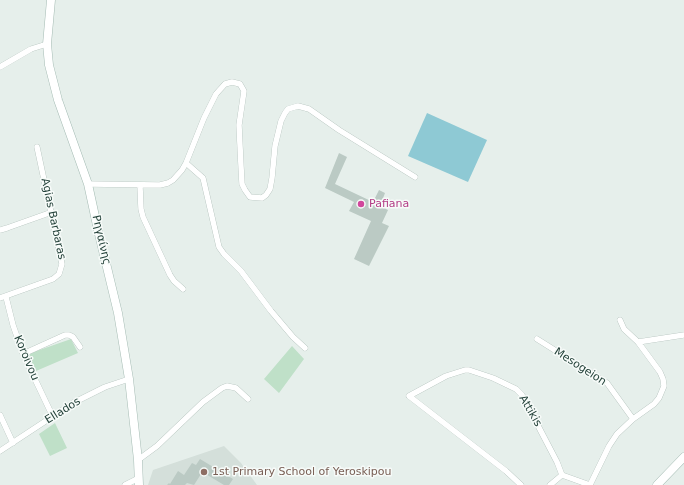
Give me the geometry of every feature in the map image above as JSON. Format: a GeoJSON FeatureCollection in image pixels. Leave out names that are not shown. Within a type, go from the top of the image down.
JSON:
{"type":"FeatureCollection","features":[{"type":"Feature","properties":{"kind":"street","name":"Ρηγαίνης"},"geometry":{"type":"LineString","coordinates":[[51,0],[47,44],[49,65],[54,88],[88,184],[118,313],[129,379],[139,482]]}},
{"type":"Feature","properties":{"kind":"street"},"geometry":{"type":"LineString","coordinates":[[0,66],[31,49],[47,44]]}},
{"type":"Feature","properties":{"kind":"street"},"geometry":{"type":"LineString","coordinates":[[88,184],[140,186],[168,183],[178,176],[186,163],[204,118],[216,94],[225,84],[232,82],[240,84],[244,91],[239,125],[240,166],[242,184],[244,190],[250,197],[262,198],[270,189],[275,146],[281,121],[288,109],[298,106],[309,109],[339,130],[415,177]]}},
{"type":"Feature","properties":{"kind":"street","name":"Agias Barbaras"},"geometry":{"type":"LineString","coordinates":[[3,298],[53,279],[59,274],[62,264],[37,147]]}},
{"type":"Feature","properties":{"kind":"street"},"geometry":{"type":"LineString","coordinates":[[186,163],[202,178],[219,247],[251,283],[271,311],[293,337],[305,348]]}},
{"type":"Feature","properties":{"kind":"street"},"geometry":{"type":"LineString","coordinates":[[140,186],[142,214],[170,275],[183,289]]}},
{"type":"Feature","properties":{"kind":"street"},"geometry":{"type":"LineString","coordinates":[[0,230],[52,212]]}},
{"type":"Feature","properties":{"kind":"street","name":"Koroivou"},"geometry":{"type":"LineString","coordinates":[[3,298],[23,354],[53,417]]}},
{"type":"Feature","properties":{"kind":"street"},"geometry":{"type":"LineString","coordinates":[[550,485],[562,475],[590,485],[609,446],[617,434],[633,418],[654,404],[659,398],[664,386],[660,372],[638,342],[624,329],[620,320]]}},
{"type":"Feature","properties":{"kind":"street"},"geometry":{"type":"LineString","coordinates":[[638,342],[684,334]]}},
{"type":"Feature","properties":{"kind":"street"},"geometry":{"type":"LineString","coordinates":[[23,354],[65,335],[73,337],[80,347]]}},
{"type":"Feature","properties":{"kind":"street","name":"Mesogeion"},"geometry":{"type":"LineString","coordinates":[[537,339],[607,383],[633,418]]}},
{"type":"Feature","properties":{"kind":"street","name":"Attikis"},"geometry":{"type":"LineString","coordinates":[[521,485],[506,471],[409,396],[458,371],[469,370],[493,378],[519,392],[527,403],[562,475]]}},
{"type":"Feature","properties":{"kind":"street","name":"Ellados"},"geometry":{"type":"LineString","coordinates":[[0,451],[74,403],[116,382],[129,379]]}},
{"type":"Feature","properties":{"kind":"street"},"geometry":{"type":"LineString","coordinates":[[138,460],[157,446],[203,402],[222,388],[227,386],[236,388],[248,400]]}},
{"type":"Feature","properties":{"kind":"street"},"geometry":{"type":"LineString","coordinates":[[0,415],[14,442]]}},
{"type":"Feature","properties":{"kind":"street"},"geometry":{"type":"LineString","coordinates":[[657,485],[684,457]]}},
{"type":"Feature","properties":{"kind":"street"},"geometry":{"type":"LineString","coordinates":[[125,485],[139,482]]}},
{"type":"Feature","properties":{"kind":"shaded area"},"geometry":{"type":"Polygon","coordinates":[[[224,446],[241,463],[257,485],[148,485],[153,470],[224,446]]]}},
{"type":"Feature","properties":{"kind":"green space"},"geometry":{"type":"Polygon","coordinates":[[[71,339],[78,353],[36,371],[28,354],[71,339]]]}},
{"type":"Feature","properties":{"kind":"green space"},"geometry":{"type":"Polygon","coordinates":[[[292,346],[304,359],[279,393],[264,379],[292,346]]]}},
{"type":"Feature","properties":{"kind":"green space"},"geometry":{"type":"Polygon","coordinates":[[[55,423],[67,448],[50,456],[39,434],[55,423]]]}},
{"type":"Feature","properties":{"kind":"water"},"geometry":{"type":"Polygon","coordinates":[[[427,113],[487,140],[468,182],[408,156],[427,113]]]}},
{"type":"Feature","properties":{"kind":"building"},"geometry":{"type":"Polygon","coordinates":[[[339,153],[347,157],[335,184],[373,202],[379,190],[385,193],[380,206],[388,210],[382,223],[389,226],[369,266],[354,259],[371,221],[349,211],[354,202],[325,188],[339,153]]]}},
{"type":"Feature","properties":{"kind":"building","name":"1st Primary School of Yeroskipou"},"geometry":{"type":"Polygon","coordinates":[[[200,459],[233,479],[229,485],[224,485],[204,473],[202,475],[201,474],[194,485],[187,483],[185,485],[167,485],[169,483],[170,484],[178,471],[184,475],[192,463],[196,465],[200,459]]]}},
{"type":"Feature","properties":{"kind":"place","name":"Pafiana"},"geometry":{"type":"Point","coordinates":[361,204]}},
{"type":"Feature","properties":{"kind":"place","name":"1st Primary School of Yeroskipou"},"geometry":{"type":"Point","coordinates":[204,472]}}]}
